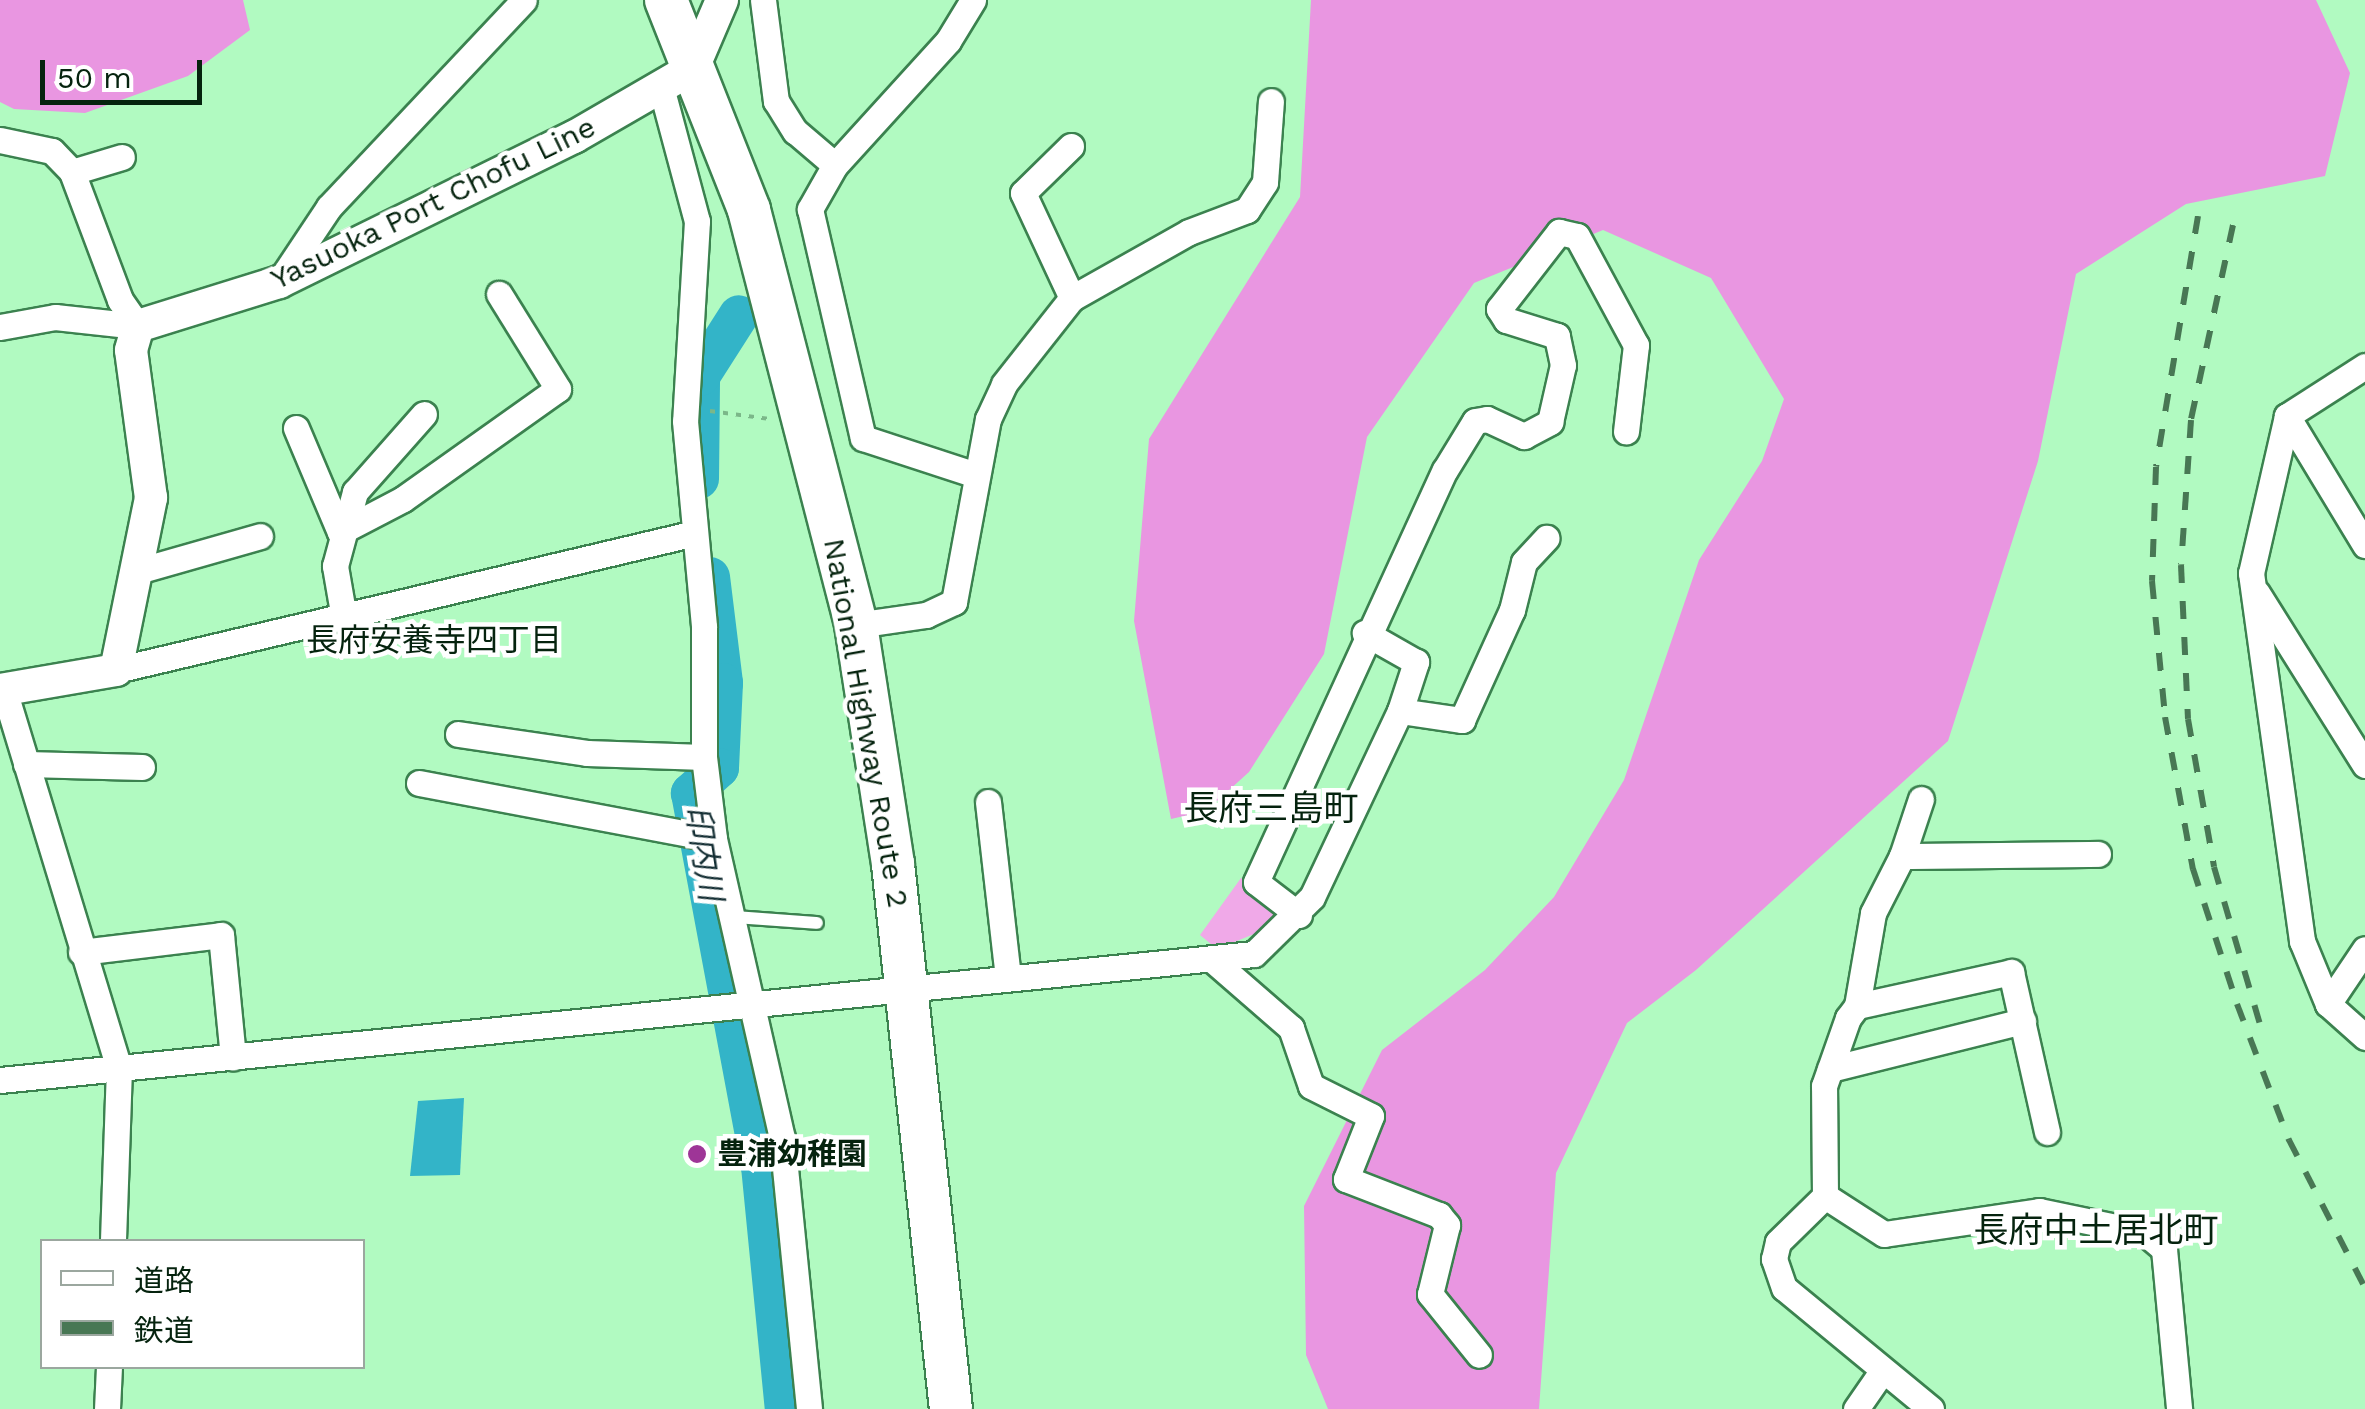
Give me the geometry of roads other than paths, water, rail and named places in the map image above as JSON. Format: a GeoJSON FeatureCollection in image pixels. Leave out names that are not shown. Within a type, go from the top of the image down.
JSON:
{"type":"FeatureCollection","features":[{"type":"Feature","properties":{"kind":"highway","name":"National Highway Route 2"},"geometry":{"type":"LineString","coordinates":[[666,0],[677,78],[749,210],[856,625],[907,986],[951,1409]]}},
{"type":"Feature","properties":{"kind":"main road"},"geometry":{"type":"LineString","coordinates":[[677,78],[722,0]]}},
{"type":"Feature","properties":{"kind":"main road","name":"Yasuoka Port Chofu Line"},"geometry":{"type":"LineString","coordinates":[[138,326],[280,282],[677,78]]}},
{"type":"Feature","properties":{"kind":"main road"},"geometry":{"type":"LineString","coordinates":[[2,690],[116,670],[151,498],[131,350],[138,326]]}},
{"type":"Feature","properties":{"kind":"street"},"geometry":{"type":"LineString","coordinates":[[280,282],[329,207],[524,0]]}},
{"type":"Feature","properties":{"kind":"street"},"geometry":{"type":"LineString","coordinates":[[763,0],[776,100],[830,160]]}},
{"type":"Feature","properties":{"kind":"street"},"geometry":{"type":"LineString","coordinates":[[972,0],[948,40],[830,160],[810,210],[863,438],[976,476]]}},
{"type":"Feature","properties":{"kind":"street"},"geometry":{"type":"LineString","coordinates":[[677,78],[697,221],[686,368],[690,534],[704,627],[704,837],[734,917],[746,1003],[782,1138],[809,1409]]}},
{"type":"Feature","properties":{"kind":"street"},"geometry":{"type":"LineString","coordinates":[[856,625],[926,616],[954,602],[976,476],[1004,384],[1072,298],[1247,210],[1266,182],[1271,102]]}},
{"type":"Feature","properties":{"kind":"street"},"geometry":{"type":"LineString","coordinates":[[0,140],[52,151],[72,172],[120,300],[138,326]]}},
{"type":"Feature","properties":{"kind":"street"},"geometry":{"type":"LineString","coordinates":[[1071,146],[1023,193],[1072,298]]}},
{"type":"Feature","properties":{"kind":"street"},"geometry":{"type":"LineString","coordinates":[[72,172],[122,158]]}},
{"type":"Feature","properties":{"kind":"street"},"geometry":{"type":"LineString","coordinates":[[1299,914],[1256,882],[1306,786],[1312,748],[1365,633],[1465,432],[1487,419],[1524,436],[1550,422],[1564,366],[1557,336],[1506,320],[1500,309],[1559,232],[1577,236],[1636,345],[1626,430]]}},
{"type":"Feature","properties":{"kind":"street"},"geometry":{"type":"LineString","coordinates":[[340,532],[403,499],[558,389],[499,294]]}},
{"type":"Feature","properties":{"kind":"street"},"geometry":{"type":"LineString","coordinates":[[0,327],[55,317],[138,326]]}},
{"type":"Feature","properties":{"kind":"street"},"geometry":{"type":"LineString","coordinates":[[2365,366],[2287,416],[2252,585],[2298,918],[2328,1004],[2365,1037]]}},
{"type":"Feature","properties":{"kind":"street"},"geometry":{"type":"LineString","coordinates":[[344,618],[335,566],[340,532],[355,492],[424,414]]}},
{"type":"Feature","properties":{"kind":"street"},"geometry":{"type":"LineString","coordinates":[[2287,416],[2365,545]]}},
{"type":"Feature","properties":{"kind":"street"},"geometry":{"type":"LineString","coordinates":[[296,428],[340,532]]}},
{"type":"Feature","properties":{"kind":"street"},"geometry":{"type":"LineString","coordinates":[[116,670],[690,534]]}},
{"type":"Feature","properties":{"kind":"street"},"geometry":{"type":"LineString","coordinates":[[134,572],[260,536]]}},
{"type":"Feature","properties":{"kind":"street"},"geometry":{"type":"LineString","coordinates":[[1400,711],[1462,720],[1512,610],[1524,562],[1546,538]]}},
{"type":"Feature","properties":{"kind":"street"},"geometry":{"type":"LineString","coordinates":[[2252,585],[2365,766]]}},
{"type":"Feature","properties":{"kind":"street"},"geometry":{"type":"LineString","coordinates":[[0,1080],[907,986],[1215,962],[1272,944],[1299,914],[1371,784],[1416,662],[1365,633]]}},
{"type":"Feature","properties":{"kind":"street"},"geometry":{"type":"LineString","coordinates":[[2,690],[118,1068],[113,1239]]}},
{"type":"Feature","properties":{"kind":"street"},"geometry":{"type":"LineString","coordinates":[[458,734],[706,773]]}},
{"type":"Feature","properties":{"kind":"street"},"geometry":{"type":"LineString","coordinates":[[26,764],[142,767]]}},
{"type":"Feature","properties":{"kind":"street"},"geometry":{"type":"LineString","coordinates":[[420,784],[704,837]]}},
{"type":"Feature","properties":{"kind":"street"},"geometry":{"type":"LineString","coordinates":[[1921,799],[1902,856],[1873,913],[1857,1006],[1830,1069],[1825,1196],[1778,1242],[1774,1258],[1784,1288],[1931,1409]]}},
{"type":"Feature","properties":{"kind":"street"},"geometry":{"type":"LineString","coordinates":[[988,802],[1008,977]]}},
{"type":"Feature","properties":{"kind":"street"},"geometry":{"type":"LineString","coordinates":[[1902,856],[2098,854]]}},
{"type":"Feature","properties":{"kind":"street"},"geometry":{"type":"LineString","coordinates":[[81,952],[221,935],[234,1057]]}},
{"type":"Feature","properties":{"kind":"street"},"geometry":{"type":"LineString","coordinates":[[2328,1004],[2365,950]]}},
{"type":"Feature","properties":{"kind":"street"},"geometry":{"type":"LineString","coordinates":[[1215,962],[1291,1028],[1312,1086],[1372,1116],[1346,1180],[1439,1215],[1447,1225],[1430,1294],[1478,1355]]}},
{"type":"Feature","properties":{"kind":"street"},"geometry":{"type":"LineString","coordinates":[[1857,1006],[2000,968],[2016,980],[2047,1132]]}},
{"type":"Feature","properties":{"kind":"street"},"geometry":{"type":"LineString","coordinates":[[1830,1069],[2023,1021]]}},
{"type":"Feature","properties":{"kind":"street"},"geometry":{"type":"LineString","coordinates":[[1825,1196],[1884,1234],[2039,1211],[2145,1233],[2164,1249],[2178,1409]]}},
{"type":"Feature","properties":{"kind":"street"},"geometry":{"type":"LineString","coordinates":[[107,1409],[108,1369]]}},
{"type":"Feature","properties":{"kind":"street"},"geometry":{"type":"LineString","coordinates":[[1856,1409],[1883,1370]]}},
{"type":"Feature","properties":{"kind":"lane"},"geometry":{"type":"LineString","coordinates":[[734,917],[817,923]]}},
{"type":"Feature","properties":{"kind":"water"},"geometry":{"type":"Polygon","coordinates":[[[464,1098],[460,1175],[410,1176],[418,1101],[464,1098]]]}},
{"type":"Feature","properties":{"kind":"waterway","name":"印内川"},"geometry":{"type":"LineString","coordinates":[[699,479],[700,376],[739,315]]}},
{"type":"Feature","properties":{"kind":"waterway","name":"印内川"},"geometry":{"type":"LineString","coordinates":[[710,577],[723,683],[719,768],[691,793],[761,1166],[785,1409]]}},
{"type":"Feature","properties":{"kind":"railway"},"geometry":{"type":"LineString","coordinates":[[2198,216],[2156,467],[2152,581],[2165,717],[2193,869],[2237,1004],[2289,1140],[2365,1288]]}},
{"type":"Feature","properties":{"kind":"railway"},"geometry":{"type":"LineString","coordinates":[[2233,225],[2191,420],[2181,565],[2188,719],[2214,867],[2262,1031]]}},
{"type":"Feature","properties":{"kind":"place","name":"豊浦幼稚園"},"geometry":{"type":"Point","coordinates":[697,1154]}},
{"type":"Feature","properties":{"kind":"district","name":"長府安養寺四丁目"},"geometry":{"type":"Point","coordinates":[434,640]}},
{"type":"Feature","properties":{"kind":"district","name":"長府三島町"},"geometry":{"type":"Point","coordinates":[1271,808]}},
{"type":"Feature","properties":{"kind":"district","name":"長府中土居北町"},"geometry":{"type":"Point","coordinates":[2096,1230]}}]}
